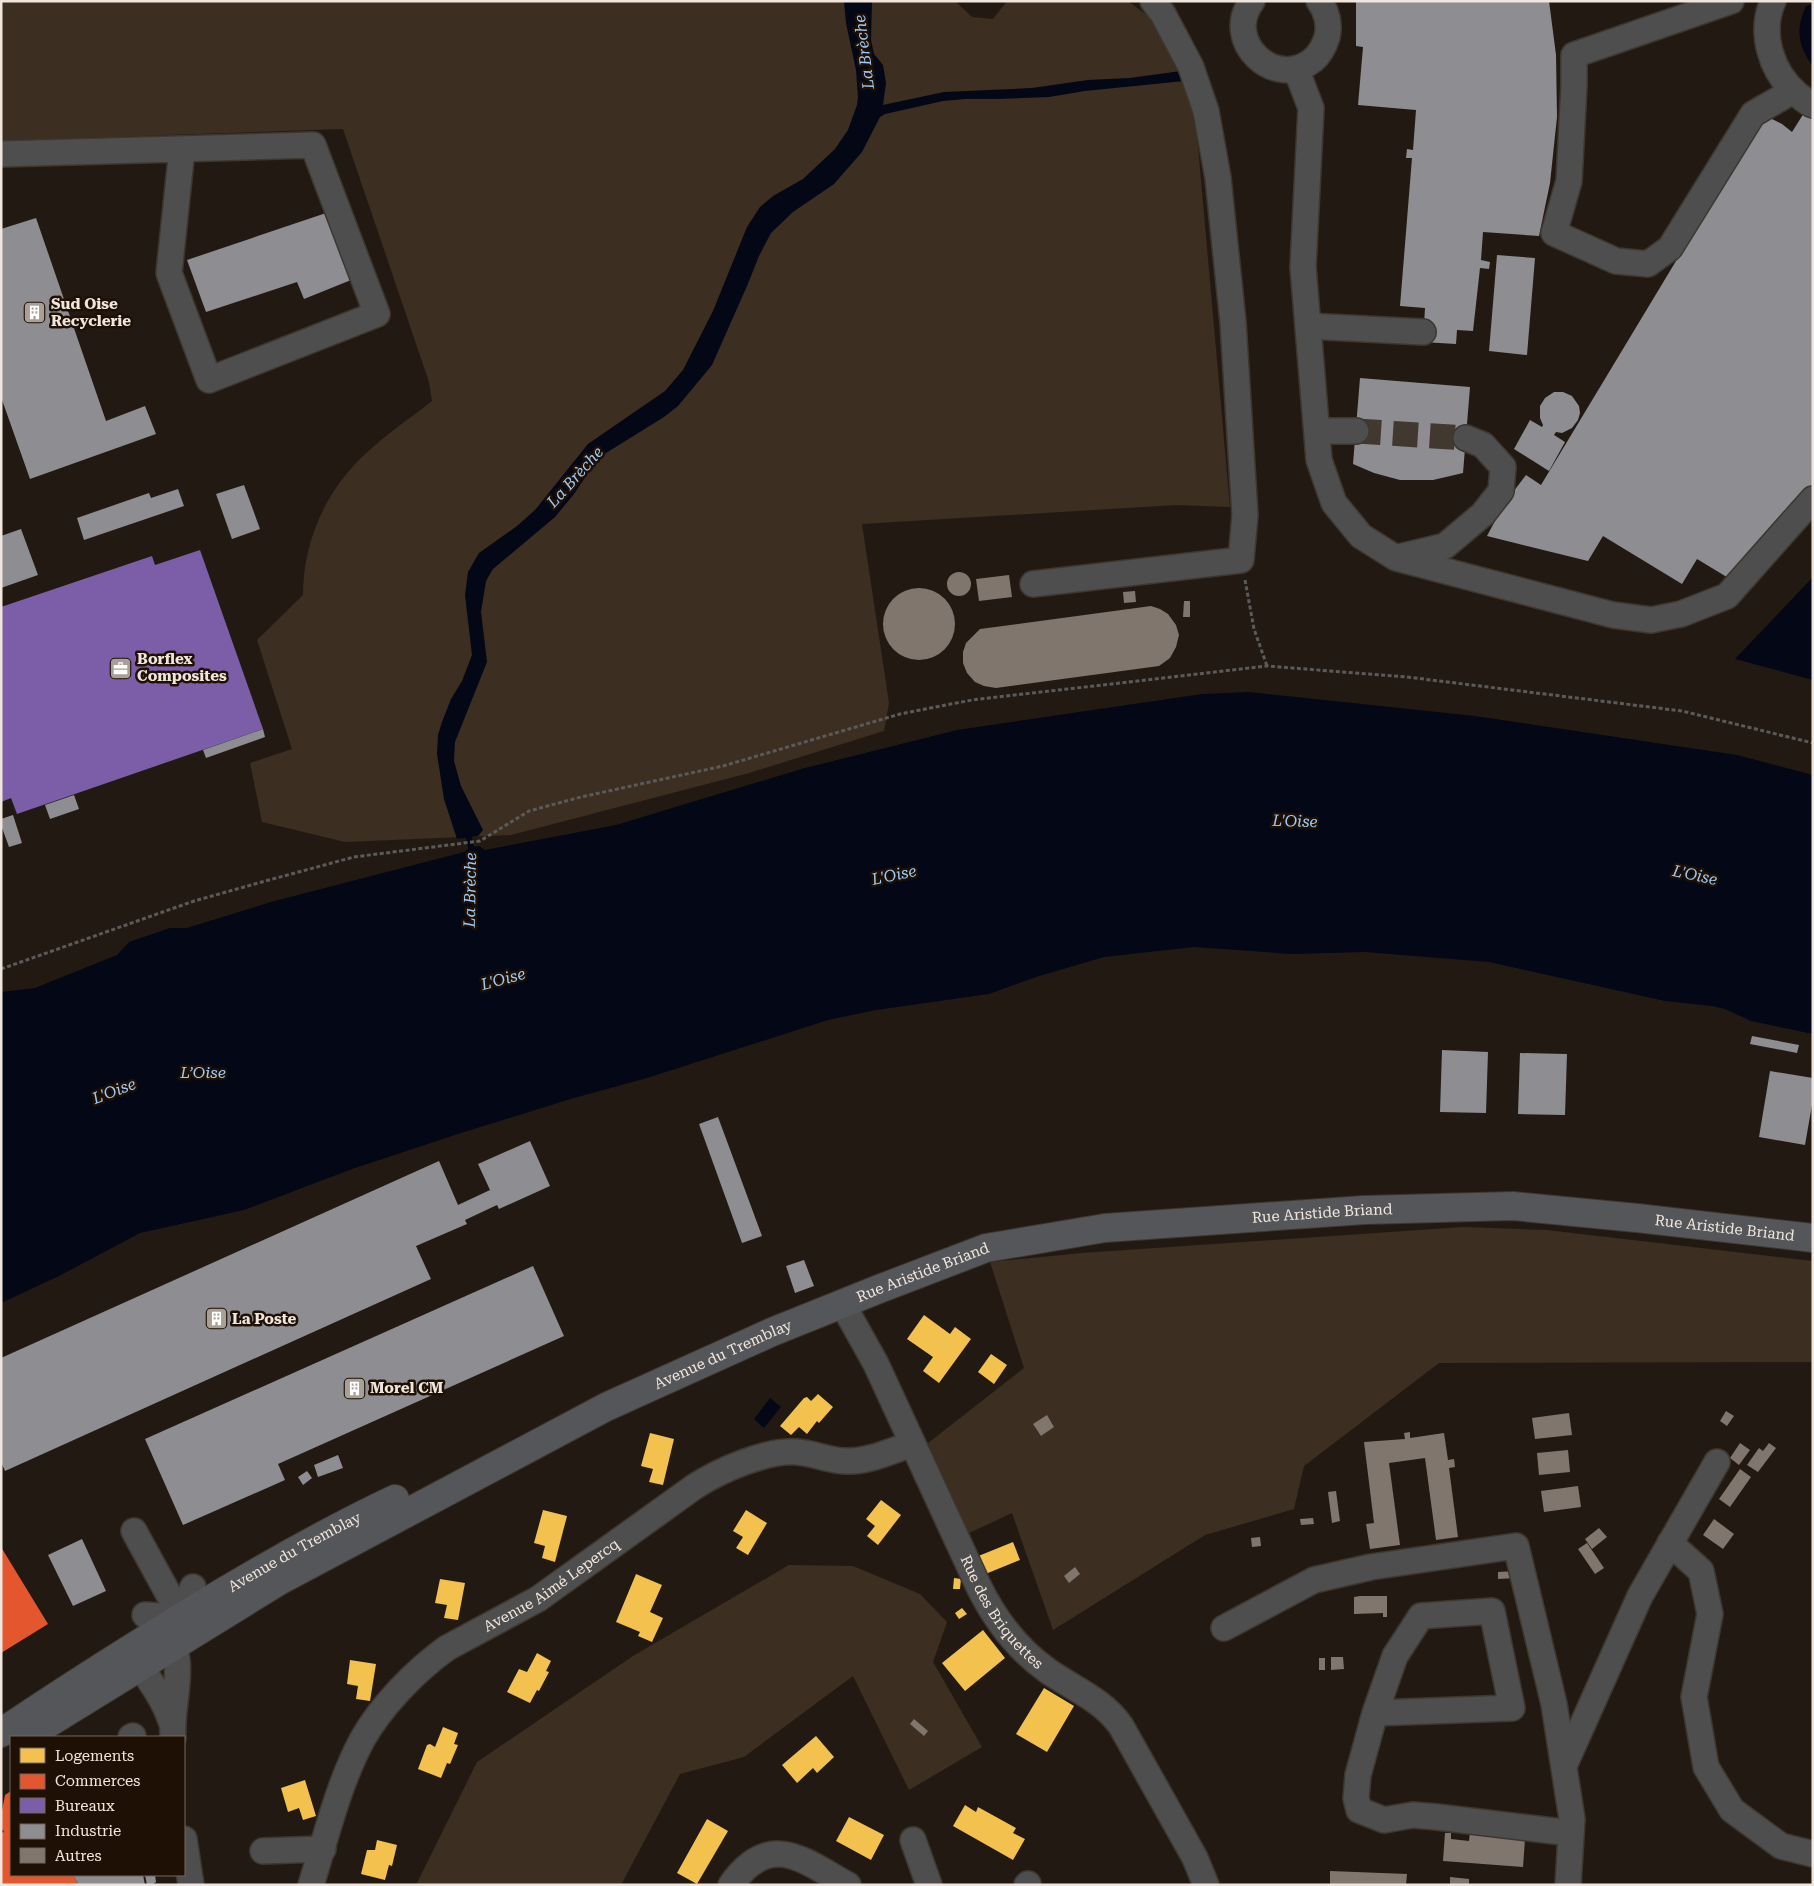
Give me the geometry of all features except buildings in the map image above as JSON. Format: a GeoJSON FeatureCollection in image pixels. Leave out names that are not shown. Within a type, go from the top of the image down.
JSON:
{"type":"FeatureCollection","features":[{"type":"Feature","properties":{"kind":"main road","name":"Rue Aristide Briand"},"geometry":{"type":"LineString","coordinates":[[842,1303],[986,1248],[1104,1228],[1354,1210],[1513,1206],[1813,1238]]}},
{"type":"Feature","properties":{"kind":"main road","name":"Avenue du Tremblay"},"geometry":{"type":"LineString","coordinates":[[28,1736],[140,1666],[169,1632],[262,1592],[331,1553],[606,1408],[739,1346],[842,1303]]}},
{"type":"Feature","properties":{"kind":"main road","name":"Avenue du Tremblay"},"geometry":{"type":"LineString","coordinates":[[1,1733],[140,1666]]}},
{"type":"Feature","properties":{"kind":"street"},"geometry":{"type":"LineString","coordinates":[[1033,584],[1241,560],[1245,515],[1233,322],[1218,178],[1206,111],[1192,67],[1164,14],[1153,1]]}},
{"type":"Feature","properties":{"kind":"street"},"geometry":{"type":"LineString","coordinates":[[1252,1],[1244,16],[1243,31],[1247,45],[1255,57],[1267,65],[1281,69],[1296,68],[1308,64],[1318,55],[1325,44],[1328,31],[1327,17],[1319,1]]}},
{"type":"Feature","properties":{"kind":"street"},"geometry":{"type":"LineString","coordinates":[[1731,1],[1574,55],[1569,180],[1554,233],[1616,261],[1648,264],[1670,248],[1754,114],[1793,91]]}},
{"type":"Feature","properties":{"kind":"street"},"geometry":{"type":"LineString","coordinates":[[1773,1],[1769,10],[1766,37],[1773,64],[1788,87],[1813,106]]}},
{"type":"Feature","properties":{"kind":"street"},"geometry":{"type":"LineString","coordinates":[[1296,68],[1311,108],[1303,267],[1319,460],[1334,504],[1361,536],[1396,558],[1613,615],[1651,620],[1681,614],[1727,596],[1813,500]]}},
{"type":"Feature","properties":{"kind":"street"},"geometry":{"type":"LineString","coordinates":[[1,154],[312,145],[377,314],[209,380],[169,274],[182,149]]}},
{"type":"Feature","properties":{"kind":"street"},"geometry":{"type":"LineString","coordinates":[[1308,326],[1423,332]]}},
{"type":"Feature","properties":{"kind":"street"},"geometry":{"type":"LineString","coordinates":[[1317,430],[1356,431]]}},
{"type":"Feature","properties":{"kind":"street"},"geometry":{"type":"LineString","coordinates":[[1396,558],[1445,546],[1483,514],[1500,491],[1503,468],[1483,445],[1466,438]]}},
{"type":"Feature","properties":{"kind":"street","name":"Rue des Briquettes"},"geometry":{"type":"LineString","coordinates":[[842,1303],[876,1364],[978,1585],[991,1609],[1011,1637],[1036,1662],[1097,1701],[1122,1726],[1195,1858],[1206,1885]]}},
{"type":"Feature","properties":{"kind":"street","name":"Avenue Aimé Lepercq"},"geometry":{"type":"LineString","coordinates":[[311,1885],[346,1777],[363,1739],[405,1686],[423,1667],[448,1648],[538,1599],[686,1492],[720,1472],[765,1456],[786,1452],[810,1453],[846,1462],[869,1458],[912,1444]]}},
{"type":"Feature","properties":{"kind":"street"},"geometry":{"type":"LineString","coordinates":[[1564,1766],[1640,1596],[1717,1462]]}},
{"type":"Feature","properties":{"kind":"street"},"geometry":{"type":"LineString","coordinates":[[134,1531],[169,1632],[172,1730]]}},
{"type":"Feature","properties":{"kind":"street"},"geometry":{"type":"LineString","coordinates":[[1670,1544],[1701,1571],[1710,1614],[1694,1697],[1706,1767],[1732,1810],[1781,1846],[1813,1854]]}},
{"type":"Feature","properties":{"kind":"street"},"geometry":{"type":"LineString","coordinates":[[1224,1628],[1314,1580],[1371,1567],[1516,1546],[1554,1704],[1564,1766],[1572,1819],[1568,1885]]}},
{"type":"Feature","properties":{"kind":"street"},"geometry":{"type":"LineString","coordinates":[[169,1632],[193,1587]]}},
{"type":"Feature","properties":{"kind":"street"},"geometry":{"type":"LineString","coordinates":[[1375,1713],[1512,1708],[1492,1611],[1422,1616],[1395,1656],[1375,1713],[1358,1775],[1356,1798],[1359,1810],[1384,1820],[1413,1815],[1571,1833]]}},
{"type":"Feature","properties":{"kind":"street"},"geometry":{"type":"LineString","coordinates":[[140,1666],[162,1699],[172,1730]]}},
{"type":"Feature","properties":{"kind":"street"},"geometry":{"type":"LineString","coordinates":[[913,1840],[929,1885]]}},
{"type":"Feature","properties":{"kind":"street"},"geometry":{"type":"LineString","coordinates":[[185,1846],[191,1885]]}},
{"type":"Feature","properties":{"kind":"street"},"geometry":{"type":"LineString","coordinates":[[263,1851],[323,1849]]}},
{"type":"Feature","properties":{"kind":"street"},"geometry":{"type":"LineString","coordinates":[[731,1885],[755,1861],[764,1856],[779,1853],[794,1856],[848,1885]]}},
{"type":"Feature","properties":{"kind":"path"},"geometry":{"type":"LineString","coordinates":[[1241,560],[1254,629],[1267,666]]}},
{"type":"Feature","properties":{"kind":"path"},"geometry":{"type":"LineString","coordinates":[[1,969],[194,901],[354,857],[480,841],[529,811],[581,797],[723,766],[900,714],[972,700],[1267,666],[1407,677],[1682,711],[1813,743]]}},
{"type":"Feature","properties":{"kind":"shaded area"},"geometry":{"type":"Polygon","coordinates":[[[1,1],[955,1],[972,17],[993,19],[1007,1],[1128,1],[1148,16],[1193,90],[1230,507],[1176,505],[862,524],[889,703],[884,731],[749,773],[511,835],[345,842],[262,822],[250,763],[292,749],[257,640],[303,595],[307,556],[312,538],[327,502],[350,470],[363,456],[432,401],[429,382],[343,129],[1,141],[1,1]]]}},
{"type":"Feature","properties":{"kind":"shaded area"},"geometry":{"type":"Polygon","coordinates":[[[1463,1227],[1547,1230],[1813,1261],[1813,1362],[1439,1363],[1304,1466],[1294,1509],[1205,1535],[1053,1630],[1012,1513],[967,1534],[928,1443],[1024,1368],[990,1262],[1082,1253],[1463,1227]]]}},
{"type":"Feature","properties":{"kind":"shaded area"},"geometry":{"type":"Polygon","coordinates":[[[789,1565],[853,1566],[920,1594],[947,1622],[933,1662],[982,1747],[909,1790],[853,1676],[744,1757],[680,1774],[621,1885],[416,1885],[477,1762],[633,1656],[789,1565]]]}},
{"type":"Feature","properties":{"kind":"water"},"geometry":{"type":"Polygon","coordinates":[[[844,1],[872,1],[871,40],[874,54],[883,65],[886,83],[883,105],[944,92],[1032,88],[1088,80],[1130,78],[1181,71],[1184,81],[1085,91],[1049,97],[943,101],[885,114],[880,117],[862,152],[834,184],[793,212],[771,233],[759,256],[712,365],[678,406],[664,417],[606,453],[594,464],[574,494],[555,517],[493,569],[486,581],[481,612],[487,662],[455,742],[454,761],[461,786],[483,830],[478,836],[457,839],[444,799],[437,754],[438,735],[442,722],[472,655],[465,595],[468,572],[479,553],[517,526],[535,510],[588,444],[665,391],[683,370],[713,311],[747,227],[760,207],[773,196],[803,179],[835,149],[848,130],[858,97],[856,70],[846,23],[844,1]]]}},
{"type":"Feature","properties":{"kind":"water"},"geometry":{"type":"Polygon","coordinates":[[[1813,4],[1813,67],[1801,44],[1799,30],[1806,6],[1813,4]]]}},
{"type":"Feature","properties":{"kind":"water"},"geometry":{"type":"Polygon","coordinates":[[[1813,577],[1813,680],[1735,659],[1813,577]]]}},
{"type":"Feature","properties":{"kind":"water","name":"L’Oise"},"geometry":{"type":"Polygon","coordinates":[[[1249,692],[1475,716],[1737,755],[1813,775],[1813,1034],[1751,1021],[1725,1009],[1712,1006],[1665,1001],[1489,962],[1365,952],[1292,954],[1194,947],[1104,957],[1036,977],[989,994],[876,1010],[828,1020],[647,1078],[574,1098],[461,1133],[352,1169],[244,1210],[140,1233],[59,1276],[1,1303],[1,992],[35,988],[117,955],[129,942],[170,928],[187,928],[271,902],[464,852],[471,847],[479,846],[485,850],[616,825],[805,768],[957,730],[1202,694],[1249,692]]]}},
{"type":"Feature","properties":{"kind":"water"},"geometry":{"type":"Polygon","coordinates":[[[770,1398],[781,1407],[764,1428],[754,1419],[770,1398]]]}},
{"type":"Feature","properties":{"kind":"waterway","name":"La Brèche"},"geometry":{"type":"LineString","coordinates":[[467,830],[471,855]]}},
{"type":"Feature","properties":{"kind":"tunnel"},"geometry":{"type":"LineString","coordinates":[[1356,431],[1466,438]]}},
{"type":"Feature","properties":{"kind":"place","name":"Sud Oise Recyclerie"},"geometry":{"type":"Point","coordinates":[35,313]}},
{"type":"Feature","properties":{"kind":"place","name":"Borflex Composites"},"geometry":{"type":"Point","coordinates":[121,668]}},
{"type":"Feature","properties":{"kind":"place","name":"La Poste"},"geometry":{"type":"Point","coordinates":[216,1319]}},
{"type":"Feature","properties":{"kind":"place","name":"Morel CM"},"geometry":{"type":"Point","coordinates":[354,1388]}},
{"type":"Feature","properties":{"kind":"water label","name":"L'Oise"},"geometry":{"type":"Point","coordinates":[1295,821]}},
{"type":"Feature","properties":{"kind":"water label","name":"L'Oise"},"geometry":{"type":"Point","coordinates":[894,875]}},
{"type":"Feature","properties":{"kind":"water label","name":"L'Oise"},"geometry":{"type":"Point","coordinates":[1695,875]}},
{"type":"Feature","properties":{"kind":"water label","name":"L'Oise"},"geometry":{"type":"Point","coordinates":[503,979]}},
{"type":"Feature","properties":{"kind":"water label","name":"L'Oise"},"geometry":{"type":"Point","coordinates":[114,1091]}}]}
